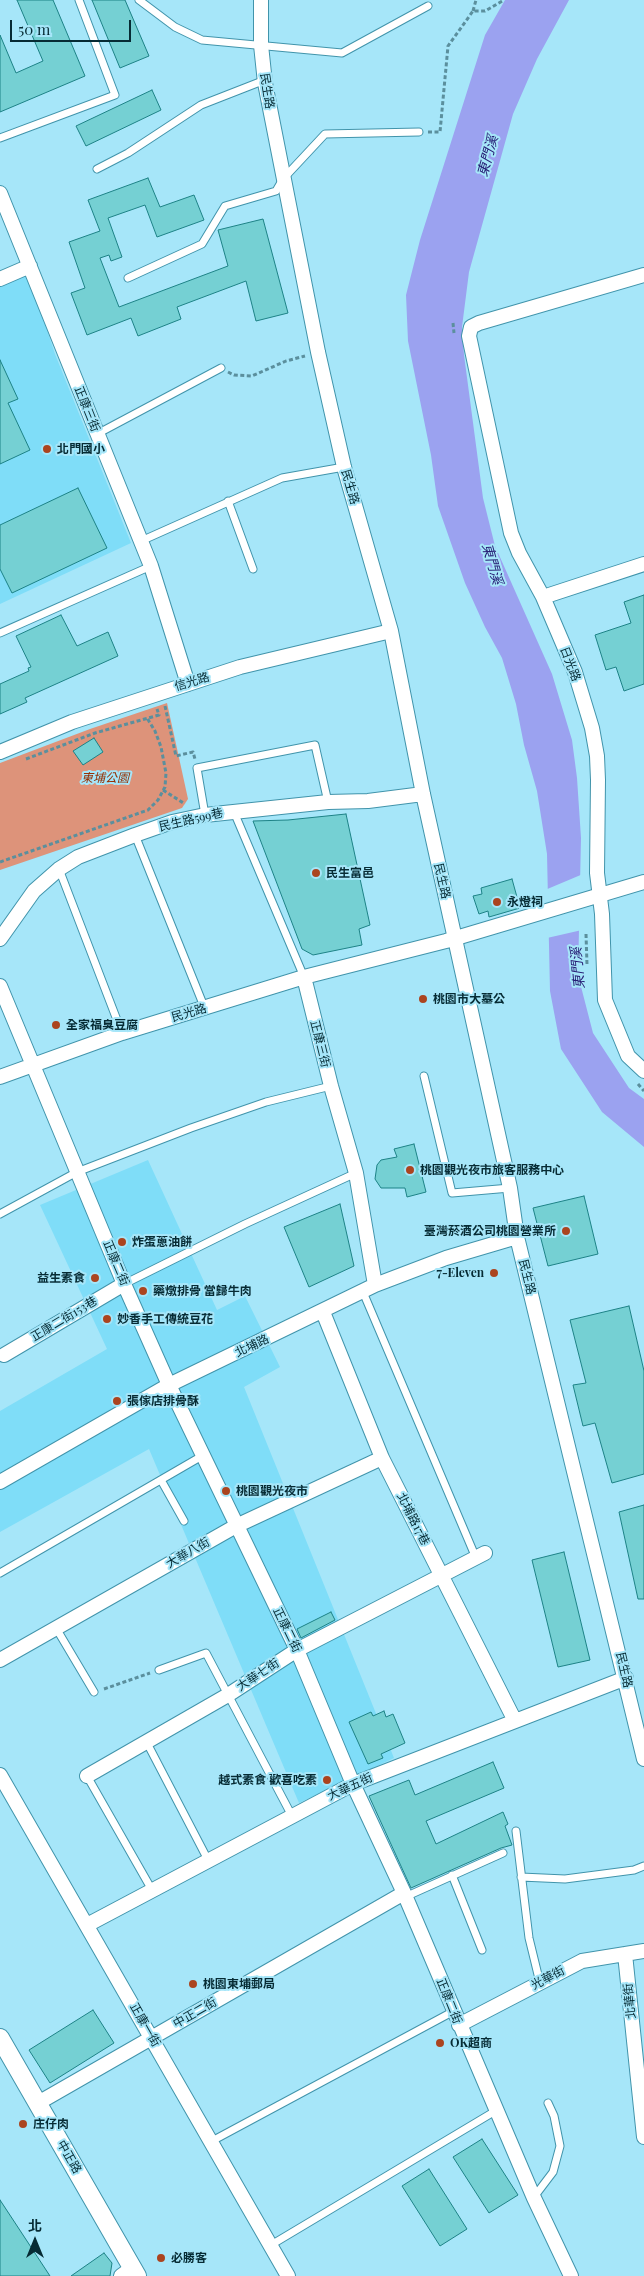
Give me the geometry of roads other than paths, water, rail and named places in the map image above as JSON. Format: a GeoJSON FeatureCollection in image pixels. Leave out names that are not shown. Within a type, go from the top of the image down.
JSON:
{"type":"FeatureCollection","features":[{"type":"Feature","properties":{"kind":"street","name":"民生路"},"geometry":{"type":"LineString","coordinates":[[262,0],[261,45],[265,80],[318,352],[344,467],[391,631],[422,794],[510,1188],[517,1237],[626,1678],[644,1759]]}},
{"type":"Feature","properties":{"kind":"street","name":"正康三街"},"geometry":{"type":"LineString","coordinates":[[0,193],[151,566],[188,684]]}},
{"type":"Feature","properties":{"kind":"street"},"geometry":{"type":"LineString","coordinates":[[0,279],[30,266]]}},
{"type":"Feature","properties":{"kind":"street","name":"日光路"},"geometry":{"type":"LineString","coordinates":[[644,275],[479,323],[471,328],[469,336],[512,533],[519,553],[543,597],[574,672],[595,747],[598,780],[597,873],[600,895],[605,1000],[628,1056],[644,1071]]}},
{"type":"Feature","properties":{"kind":"street"},"geometry":{"type":"LineString","coordinates":[[543,597],[644,564]]}},
{"type":"Feature","properties":{"kind":"street","name":"信光路"},"geometry":{"type":"LineString","coordinates":[[0,752],[72,722],[248,665],[391,631]]}},
{"type":"Feature","properties":{"kind":"street","name":"民生路599巷"},"geometry":{"type":"LineString","coordinates":[[0,939],[34,891],[60,869],[78,857],[172,822],[234,811],[328,802],[368,801],[422,794]]}},
{"type":"Feature","properties":{"kind":"street"},"geometry":{"type":"LineString","coordinates":[[455,938],[644,882]]}},
{"type":"Feature","properties":{"kind":"street","name":"民光路"},"geometry":{"type":"LineString","coordinates":[[0,1077],[122,1032],[205,1009],[304,978],[455,938]]}},
{"type":"Feature","properties":{"kind":"street","name":"正康三街"},"geometry":{"type":"LineString","coordinates":[[304,978],[331,1086],[356,1173],[369,1288]]}},
{"type":"Feature","properties":{"kind":"street","name":"正康二街"},"geometry":{"type":"LineString","coordinates":[[0,986],[124,1284],[169,1386],[296,1650],[353,1784],[454,2010],[534,2198],[571,2276]]}},
{"type":"Feature","properties":{"kind":"street","name":"北埔路"},"geometry":{"type":"LineString","coordinates":[[0,1482],[169,1386],[369,1288],[446,1258],[517,1237]]}},
{"type":"Feature","properties":{"kind":"street","name":"正康二街153巷"},"geometry":{"type":"LineString","coordinates":[[2,1356],[124,1284]]}},
{"type":"Feature","properties":{"kind":"street","name":"北埔路17巷"},"geometry":{"type":"LineString","coordinates":[[323,1312],[382,1458],[515,1721]]}},
{"type":"Feature","properties":{"kind":"street","name":"大華八街"},"geometry":{"type":"LineString","coordinates":[[0,1660],[236,1526],[382,1458]]}},
{"type":"Feature","properties":{"kind":"street","name":"大華七街"},"geometry":{"type":"LineString","coordinates":[[87,1776],[228,1694],[296,1650],[481,1555]]}},
{"type":"Feature","properties":{"kind":"street","name":"大華五街"},"geometry":{"type":"LineString","coordinates":[[87,1925],[353,1784],[626,1678]]}},
{"type":"Feature","properties":{"kind":"street","name":"正康一街"},"geometry":{"type":"LineString","coordinates":[[0,1775],[288,2276]]}},
{"type":"Feature","properties":{"kind":"street","name":"中正二街"},"geometry":{"type":"LineString","coordinates":[[38,2103],[404,1895]]}},
{"type":"Feature","properties":{"kind":"street","name":"光華街"},"geometry":{"type":"LineString","coordinates":[[459,2025],[582,1961],[644,1951]]}},
{"type":"Feature","properties":{"kind":"street","name":"北華街"},"geometry":{"type":"LineString","coordinates":[[625,1954],[644,2137]]}},
{"type":"Feature","properties":{"kind":"street","name":"中正路"},"geometry":{"type":"LineString","coordinates":[[0,2038],[38,2103],[130,2273]]}},
{"type":"Feature","properties":{"kind":"lane"},"geometry":{"type":"LineString","coordinates":[[0,138],[115,95],[78,0]]}},
{"type":"Feature","properties":{"kind":"lane"},"geometry":{"type":"LineString","coordinates":[[139,0],[175,27],[202,40],[342,53],[428,6]]}},
{"type":"Feature","properties":{"kind":"lane"},"geometry":{"type":"LineString","coordinates":[[97,169],[128,153],[200,105],[265,80]]}},
{"type":"Feature","properties":{"kind":"lane"},"geometry":{"type":"LineString","coordinates":[[128,278],[202,244],[225,206],[276,191],[283,179],[325,134],[419,132]]}},
{"type":"Feature","properties":{"kind":"lane"},"geometry":{"type":"LineString","coordinates":[[97,434],[221,368]]}},
{"type":"Feature","properties":{"kind":"lane"},"geometry":{"type":"LineString","coordinates":[[141,541],[282,478],[344,467]]}},
{"type":"Feature","properties":{"kind":"lane"},"geometry":{"type":"LineString","coordinates":[[228,501],[253,569]]}},
{"type":"Feature","properties":{"kind":"lane"},"geometry":{"type":"LineString","coordinates":[[0,633],[151,566]]}},
{"type":"Feature","properties":{"kind":"lane"},"geometry":{"type":"LineString","coordinates":[[205,815],[197,768],[315,745],[328,802]]}},
{"type":"Feature","properties":{"kind":"lane","name":"正康三街"},"geometry":{"type":"LineString","coordinates":[[234,811],[304,978]]}},
{"type":"Feature","properties":{"kind":"lane"},"geometry":{"type":"LineString","coordinates":[[135,835],[205,1009]]}},
{"type":"Feature","properties":{"kind":"lane"},"geometry":{"type":"LineString","coordinates":[[60,869],[122,1032]]}},
{"type":"Feature","properties":{"kind":"lane"},"geometry":{"type":"LineString","coordinates":[[424,1076],[452,1193],[510,1188]]}},
{"type":"Feature","properties":{"kind":"lane"},"geometry":{"type":"LineString","coordinates":[[0,1214],[77,1172],[191,1128],[266,1102],[331,1086]]}},
{"type":"Feature","properties":{"kind":"lane"},"geometry":{"type":"LineString","coordinates":[[124,1284],[245,1224],[356,1173]]}},
{"type":"Feature","properties":{"kind":"lane"},"geometry":{"type":"LineString","coordinates":[[369,1288],[481,1555]]}},
{"type":"Feature","properties":{"kind":"lane"},"geometry":{"type":"LineString","coordinates":[[0,1573],[202,1456]]}},
{"type":"Feature","properties":{"kind":"lane"},"geometry":{"type":"LineString","coordinates":[[161,1480],[184,1521]]}},
{"type":"Feature","properties":{"kind":"lane"},"geometry":{"type":"LineString","coordinates":[[56,1628],[94,1692]]}},
{"type":"Feature","properties":{"kind":"lane"},"geometry":{"type":"LineString","coordinates":[[159,1670],[206,1652],[292,1816]]}},
{"type":"Feature","properties":{"kind":"lane"},"geometry":{"type":"LineString","coordinates":[[146,1740],[208,1860]]}},
{"type":"Feature","properties":{"kind":"lane"},"geometry":{"type":"LineString","coordinates":[[87,1776],[152,1890]]}},
{"type":"Feature","properties":{"kind":"lane"},"geometry":{"type":"LineString","coordinates":[[516,1831],[529,1938],[540,1983]]}},
{"type":"Feature","properties":{"kind":"lane"},"geometry":{"type":"LineString","coordinates":[[404,1895],[503,1852]]}},
{"type":"Feature","properties":{"kind":"lane"},"geometry":{"type":"LineString","coordinates":[[521,1877],[565,1879],[634,1870],[644,1866]]}},
{"type":"Feature","properties":{"kind":"lane"},"geometry":{"type":"LineString","coordinates":[[452,1875],[482,1950]]}},
{"type":"Feature","properties":{"kind":"lane"},"geometry":{"type":"LineString","coordinates":[[212,2141],[454,2010]]}},
{"type":"Feature","properties":{"kind":"lane"},"geometry":{"type":"LineString","coordinates":[[534,2198],[553,2172],[560,2146],[554,2116],[548,2103]]}},
{"type":"Feature","properties":{"kind":"lane"},"geometry":{"type":"LineString","coordinates":[[271,2245],[497,2110]]}},
{"type":"Feature","properties":{"kind":"water","name":"東門溪"},"geometry":{"type":"Polygon","coordinates":[[[505,0],[569,0],[537,59],[513,114],[469,272],[462,327],[464,355],[483,498],[495,546],[552,674],[572,740],[577,778],[581,838],[578,975],[593,1033],[629,1088],[644,1099],[644,1147],[602,1112],[561,1049],[550,991],[547,854],[537,791],[524,745],[516,704],[502,658],[485,627],[465,583],[438,506],[431,455],[408,341],[406,295],[420,240],[485,35],[505,0]]]}},
{"type":"Feature","properties":{"kind":"place","name":"北門國小"},"geometry":{"type":"Point","coordinates":[47,449]}},
{"type":"Feature","properties":{"kind":"place","name":"民生富邑"},"geometry":{"type":"Point","coordinates":[316,873]}},
{"type":"Feature","properties":{"kind":"place","name":"永燈祠"},"geometry":{"type":"Point","coordinates":[497,902]}},
{"type":"Feature","properties":{"kind":"place","name":"桃園市大墓公"},"geometry":{"type":"Point","coordinates":[423,999]}},
{"type":"Feature","properties":{"kind":"place","name":"全家福臭豆腐"},"geometry":{"type":"Point","coordinates":[56,1025]}},
{"type":"Feature","properties":{"kind":"place","name":"桃園觀光夜市旅客服務中心"},"geometry":{"type":"Point","coordinates":[410,1170]}},
{"type":"Feature","properties":{"kind":"place","name":"臺灣菸酒公司桃園營業所"},"geometry":{"type":"Point","coordinates":[566,1231]}},
{"type":"Feature","properties":{"kind":"place","name":"炸蛋蔥油餅"},"geometry":{"type":"Point","coordinates":[122,1242]}},
{"type":"Feature","properties":{"kind":"place","name":"7-Eleven"},"geometry":{"type":"Point","coordinates":[494,1273]}},
{"type":"Feature","properties":{"kind":"place","name":"益生素食"},"geometry":{"type":"Point","coordinates":[95,1278]}},
{"type":"Feature","properties":{"kind":"place","name":"藥燉排骨 當歸牛肉"},"geometry":{"type":"Point","coordinates":[143,1291]}},
{"type":"Feature","properties":{"kind":"place","name":"妙香手工傳統豆花"},"geometry":{"type":"Point","coordinates":[107,1319]}},
{"type":"Feature","properties":{"kind":"place","name":"張傢店排骨酥"},"geometry":{"type":"Point","coordinates":[117,1401]}},
{"type":"Feature","properties":{"kind":"place","name":"桃園觀光夜市"},"geometry":{"type":"Point","coordinates":[226,1491]}},
{"type":"Feature","properties":{"kind":"place","name":"越式素食 歡喜吃素"},"geometry":{"type":"Point","coordinates":[327,1780]}},
{"type":"Feature","properties":{"kind":"place","name":"桃園東埔郵局"},"geometry":{"type":"Point","coordinates":[193,1984]}},
{"type":"Feature","properties":{"kind":"place","name":"OK超商"},"geometry":{"type":"Point","coordinates":[440,2043]}},
{"type":"Feature","properties":{"kind":"place","name":"庄仔肉"},"geometry":{"type":"Point","coordinates":[23,2124]}},
{"type":"Feature","properties":{"kind":"place","name":"必勝客"},"geometry":{"type":"Point","coordinates":[161,2258]}},
{"type":"Feature","properties":{"kind":"park label","name":"東埔公園"},"geometry":{"type":"Point","coordinates":[105,778]}}]}
